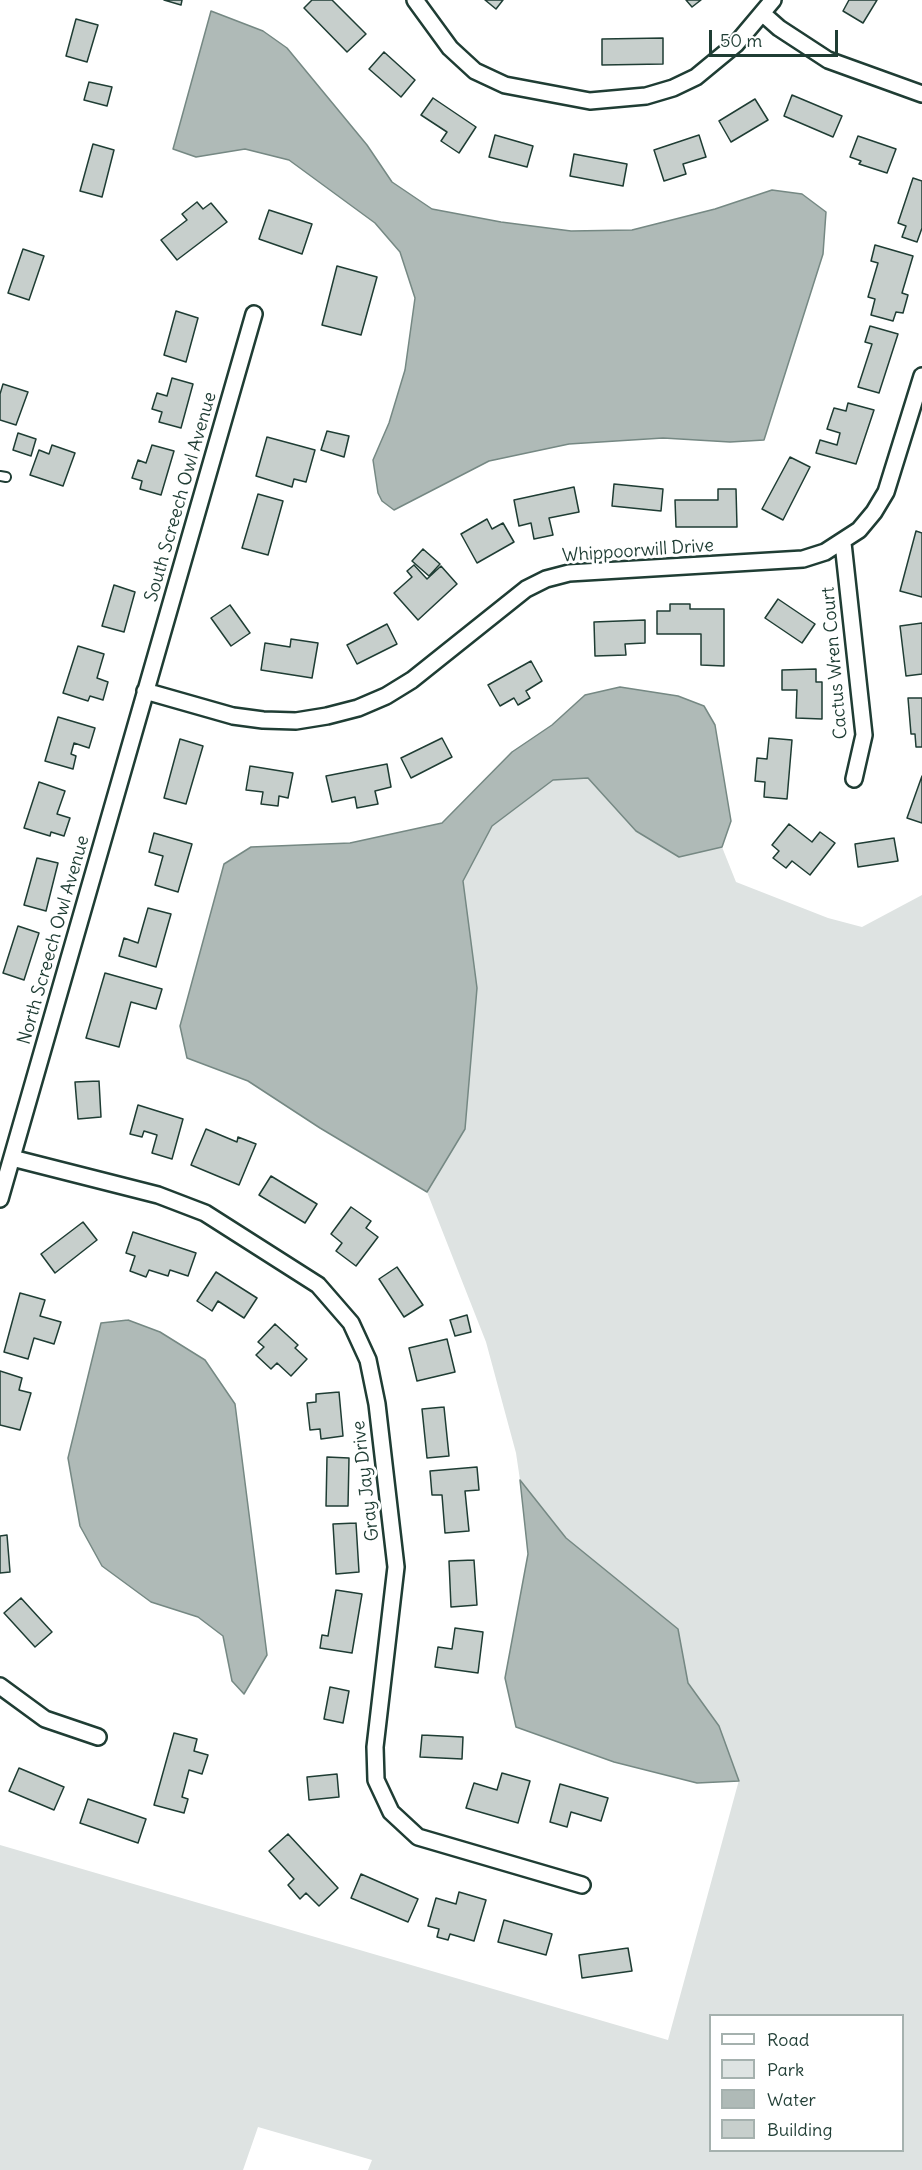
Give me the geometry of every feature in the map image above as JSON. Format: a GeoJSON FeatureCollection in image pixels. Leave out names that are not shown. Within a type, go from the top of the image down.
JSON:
{"type":"FeatureCollection","features":[{"type":"Feature","properties":{"kind":"street"},"geometry":{"type":"LineString","coordinates":[[415,0],[450,48],[475,71],[505,85],[590,101],[646,96],[673,88],[696,77],[730,50],[772,0]]}},
{"type":"Feature","properties":{"kind":"street"},"geometry":{"type":"LineString","coordinates":[[762,13],[779,28],[828,60],[922,94]]}},
{"type":"Feature","properties":{"kind":"street","name":"South Screech Owl Avenue"},"geometry":{"type":"LineString","coordinates":[[146,691],[254,314]]}},
{"type":"Feature","properties":{"kind":"street","name":"Whippoorwill Drive"},"geometry":{"type":"LineString","coordinates":[[146,691],[233,716],[296,721],[327,717],[367,704],[412,680],[526,589],[546,579],[570,573],[803,559],[825,552],[843,543],[859,530],[874,512],[886,492],[919,396],[922,376]]}},
{"type":"Feature","properties":{"kind":"street","name":"Cactus Wren Court"},"geometry":{"type":"LineString","coordinates":[[843,543],[864,735],[854,779]]}},
{"type":"Feature","properties":{"kind":"street","name":"North Screech Owl Avenue"},"geometry":{"type":"LineString","coordinates":[[0,1199],[146,691]]}},
{"type":"Feature","properties":{"kind":"street","name":"Gray Jay Drive"},"geometry":{"type":"LineString","coordinates":[[12,1158],[158,1194],[205,1213],[318,1285],[351,1323],[368,1360],[377,1404],[396,1567],[375,1747],[376,1780],[391,1812],[418,1837],[582,1885]]}},
{"type":"Feature","properties":{"kind":"street"},"geometry":{"type":"LineString","coordinates":[[0,1686],[45,1719],[98,1737]]}},
{"type":"Feature","properties":{"kind":"green space"},"geometry":{"type":"Polygon","coordinates":[[[588,778],[636,831],[679,857],[722,847],[736,882],[828,918],[862,927],[922,895],[922,2170],[368,2170],[372,2160],[258,2127],[243,2170],[0,2170],[0,1845],[668,2040],[739,1780],[719,1726],[688,1683],[677,1629],[566,1538],[520,1480],[516,1453],[486,1342],[427,1192],[465,1129],[477,988],[463,881],[492,826],[553,780],[588,778]]]}},
{"type":"Feature","properties":{"kind":"water"},"geometry":{"type":"Polygon","coordinates":[[[211,11],[263,31],[287,48],[367,145],[392,182],[432,209],[501,222],[571,231],[632,230],[715,209],[772,190],[802,194],[826,212],[823,254],[764,440],[730,442],[663,438],[569,444],[489,461],[394,510],[382,501],[378,493],[373,460],[389,423],[405,370],[415,298],[400,252],[375,223],[289,160],[245,149],[196,157],[173,149],[211,11]]]}},
{"type":"Feature","properties":{"kind":"water"},"geometry":{"type":"Polygon","coordinates":[[[620,687],[678,696],[704,706],[715,725],[731,821],[722,847],[679,857],[636,831],[588,778],[553,780],[492,826],[463,881],[477,988],[465,1129],[427,1192],[320,1128],[248,1081],[187,1058],[180,1026],[224,864],[251,847],[350,843],[442,823],[512,752],[552,725],[585,695],[620,687]]]}},
{"type":"Feature","properties":{"kind":"water"},"geometry":{"type":"Polygon","coordinates":[[[128,1320],[160,1332],[205,1360],[235,1404],[267,1655],[244,1694],[232,1681],[223,1636],[198,1617],[151,1602],[102,1566],[80,1526],[68,1458],[101,1323],[128,1320]]]}},
{"type":"Feature","properties":{"kind":"water"},"geometry":{"type":"Polygon","coordinates":[[[520,1480],[566,1538],[678,1629],[688,1683],[719,1726],[739,1781],[697,1783],[614,1762],[516,1727],[505,1678],[528,1554],[520,1480]]]}},
{"type":"Feature","properties":{"kind":"building"},"geometry":{"type":"Polygon","coordinates":[[[164,0],[182,0],[181,5],[164,0]]]}},
{"type":"Feature","properties":{"kind":"building"},"geometry":{"type":"Polygon","coordinates":[[[312,0],[332,0],[366,34],[347,52],[304,8],[312,0]]]}},
{"type":"Feature","properties":{"kind":"building"},"geometry":{"type":"Polygon","coordinates":[[[485,0],[503,0],[496,9],[485,0]]]}},
{"type":"Feature","properties":{"kind":"building"},"geometry":{"type":"Polygon","coordinates":[[[686,0],[701,0],[692,7],[686,0]]]}},
{"type":"Feature","properties":{"kind":"building"},"geometry":{"type":"Polygon","coordinates":[[[849,0],[877,0],[863,23],[843,11],[849,0]]]}},
{"type":"Feature","properties":{"kind":"building"},"geometry":{"type":"Polygon","coordinates":[[[76,19],[98,25],[87,62],[66,56],[76,19]]]}},
{"type":"Feature","properties":{"kind":"building"},"geometry":{"type":"Polygon","coordinates":[[[663,38],[663,64],[602,65],[602,39],[663,38]]]}},
{"type":"Feature","properties":{"kind":"building"},"geometry":{"type":"Polygon","coordinates":[[[384,52],[415,80],[401,97],[369,69],[384,52]]]}},
{"type":"Feature","properties":{"kind":"building"},"geometry":{"type":"Polygon","coordinates":[[[89,82],[112,87],[107,106],[84,100],[89,82]]]}},
{"type":"Feature","properties":{"kind":"building"},"geometry":{"type":"Polygon","coordinates":[[[792,95],[842,116],[833,137],[784,116],[792,95]]]}},
{"type":"Feature","properties":{"kind":"building"},"geometry":{"type":"Polygon","coordinates":[[[433,98],[476,127],[459,153],[441,141],[447,132],[421,115],[433,98]]]}},
{"type":"Feature","properties":{"kind":"building"},"geometry":{"type":"Polygon","coordinates":[[[755,99],[768,120],[731,142],[719,121],[755,99]]]}},
{"type":"Feature","properties":{"kind":"building"},"geometry":{"type":"Polygon","coordinates":[[[495,135],[533,146],[527,167],[489,157],[495,135]]]}},
{"type":"Feature","properties":{"kind":"building"},"geometry":{"type":"Polygon","coordinates":[[[699,135],[706,157],[683,164],[686,174],[664,181],[654,150],[699,135]]]}},
{"type":"Feature","properties":{"kind":"building"},"geometry":{"type":"Polygon","coordinates":[[[858,136],[896,149],[887,173],[859,164],[861,161],[850,157],[858,136]]]}},
{"type":"Feature","properties":{"kind":"building"},"geometry":{"type":"Polygon","coordinates":[[[93,144],[114,150],[102,197],[80,191],[93,144]]]}},
{"type":"Feature","properties":{"kind":"building"},"geometry":{"type":"Polygon","coordinates":[[[574,154],[627,164],[623,186],[570,176],[574,154]]]}},
{"type":"Feature","properties":{"kind":"building"},"geometry":{"type":"Polygon","coordinates":[[[913,178],[922,181],[922,228],[917,242],[902,237],[906,226],[898,223],[913,178]]]}},
{"type":"Feature","properties":{"kind":"building"},"geometry":{"type":"Polygon","coordinates":[[[197,202],[203,209],[211,203],[227,222],[177,260],[161,240],[187,220],[182,214],[197,202]]]}},
{"type":"Feature","properties":{"kind":"building"},"geometry":{"type":"Polygon","coordinates":[[[269,210],[312,224],[302,254],[259,239],[269,210]]]}},
{"type":"Feature","properties":{"kind":"building"},"geometry":{"type":"Polygon","coordinates":[[[875,245],[913,256],[902,293],[908,295],[903,313],[896,312],[893,321],[871,315],[875,299],[868,297],[878,263],[871,261],[875,245]]]}},
{"type":"Feature","properties":{"kind":"building"},"geometry":{"type":"Polygon","coordinates":[[[23,249],[44,256],[29,300],[8,293],[23,249]]]}},
{"type":"Feature","properties":{"kind":"building"},"geometry":{"type":"Polygon","coordinates":[[[337,266],[377,277],[361,335],[322,325],[337,266]]]}},
{"type":"Feature","properties":{"kind":"building"},"geometry":{"type":"Polygon","coordinates":[[[176,311],[198,318],[186,362],[164,355],[176,311]]]}},
{"type":"Feature","properties":{"kind":"building"},"geometry":{"type":"Polygon","coordinates":[[[870,326],[898,334],[879,393],[858,387],[872,344],[865,342],[870,326]]]}},
{"type":"Feature","properties":{"kind":"building"},"geometry":{"type":"Polygon","coordinates":[[[172,378],[193,384],[181,428],[159,422],[162,412],[152,409],[157,393],[167,396],[172,378]]]}},
{"type":"Feature","properties":{"kind":"building"},"geometry":{"type":"Polygon","coordinates":[[[3,384],[28,392],[16,425],[0,420],[0,394],[3,384]]]}},
{"type":"Feature","properties":{"kind":"building"},"geometry":{"type":"Polygon","coordinates":[[[848,403],[874,410],[856,464],[816,453],[820,440],[837,445],[840,433],[827,429],[834,408],[846,411],[848,403]]]}},
{"type":"Feature","properties":{"kind":"building"},"geometry":{"type":"Polygon","coordinates":[[[327,431],[349,436],[344,457],[321,450],[327,431]]]}},
{"type":"Feature","properties":{"kind":"building"},"geometry":{"type":"Polygon","coordinates":[[[18,433],[36,439],[31,456],[13,450],[18,433]]]}},
{"type":"Feature","properties":{"kind":"building"},"geometry":{"type":"Polygon","coordinates":[[[267,437],[315,450],[306,482],[294,479],[292,487],[256,476],[267,437]]]}},
{"type":"Feature","properties":{"kind":"building"},"geometry":{"type":"Polygon","coordinates":[[[52,445],[75,453],[63,486],[30,475],[39,450],[49,454],[52,445]]]}},
{"type":"Feature","properties":{"kind":"building"},"geometry":{"type":"Polygon","coordinates":[[[152,445],[174,451],[161,495],[140,489],[142,481],[132,478],[138,460],[146,463],[152,445]]]}},
{"type":"Feature","properties":{"kind":"building"},"geometry":{"type":"Polygon","coordinates":[[[790,457],[810,467],[783,520],[762,509],[790,457]]]}},
{"type":"Feature","properties":{"kind":"building"},"geometry":{"type":"Polygon","coordinates":[[[614,484],[663,489],[661,511],[612,506],[614,484]]]}},
{"type":"Feature","properties":{"kind":"building"},"geometry":{"type":"Polygon","coordinates":[[[574,487],[579,512],[549,518],[553,535],[534,539],[531,523],[519,526],[514,500],[574,487]]]}},
{"type":"Feature","properties":{"kind":"building"},"geometry":{"type":"Polygon","coordinates":[[[718,489],[736,489],[737,527],[676,527],[675,500],[718,500],[718,489]]]}},
{"type":"Feature","properties":{"kind":"building"},"geometry":{"type":"Polygon","coordinates":[[[258,494],[283,501],[268,555],[242,548],[258,494]]]}},
{"type":"Feature","properties":{"kind":"building"},"geometry":{"type":"Polygon","coordinates":[[[487,519],[492,529],[503,523],[514,542],[477,563],[461,534],[487,519]]]}},
{"type":"Feature","properties":{"kind":"building"},"geometry":{"type":"Polygon","coordinates":[[[916,531],[922,533],[922,597],[900,591],[916,531]]]}},
{"type":"Feature","properties":{"kind":"building"},"geometry":{"type":"Polygon","coordinates":[[[423,549],[440,564],[429,576],[412,561],[423,549]]]}},
{"type":"Feature","properties":{"kind":"building"},"geometry":{"type":"Polygon","coordinates":[[[414,565],[427,579],[441,566],[457,584],[418,620],[394,593],[412,577],[407,571],[414,565]]]}},
{"type":"Feature","properties":{"kind":"building"},"geometry":{"type":"Polygon","coordinates":[[[114,585],[135,592],[124,632],[102,626],[114,585]]]}},
{"type":"Feature","properties":{"kind":"building"},"geometry":{"type":"Polygon","coordinates":[[[778,599],[815,624],[802,643],[765,618],[778,599]]]}},
{"type":"Feature","properties":{"kind":"building"},"geometry":{"type":"Polygon","coordinates":[[[670,604],[690,604],[690,609],[724,609],[724,666],[701,665],[701,634],[657,634],[657,611],[670,611],[670,604]]]}},
{"type":"Feature","properties":{"kind":"building"},"geometry":{"type":"Polygon","coordinates":[[[230,605],[250,633],[231,646],[211,618],[230,605]]]}},
{"type":"Feature","properties":{"kind":"building"},"geometry":{"type":"Polygon","coordinates":[[[645,620],[645,643],[625,644],[626,655],[595,656],[594,622],[645,620]]]}},
{"type":"Feature","properties":{"kind":"building"},"geometry":{"type":"Polygon","coordinates":[[[922,623],[922,674],[906,676],[900,626],[922,623]]]}},
{"type":"Feature","properties":{"kind":"building"},"geometry":{"type":"Polygon","coordinates":[[[387,624],[397,644],[357,664],[347,645],[387,624]]]}},
{"type":"Feature","properties":{"kind":"building"},"geometry":{"type":"Polygon","coordinates":[[[291,639],[318,643],[312,678],[261,670],[265,643],[290,647],[291,639]]]}},
{"type":"Feature","properties":{"kind":"building"},"geometry":{"type":"Polygon","coordinates":[[[78,646],[104,654],[97,678],[108,682],[103,700],[90,696],[88,701],[63,693],[78,646]]]}},
{"type":"Feature","properties":{"kind":"building"},"geometry":{"type":"Polygon","coordinates":[[[531,661],[542,681],[526,691],[530,698],[518,705],[514,698],[500,706],[488,685],[531,661]]]}},
{"type":"Feature","properties":{"kind":"building"},"geometry":{"type":"Polygon","coordinates":[[[816,669],[816,682],[822,682],[822,719],[796,718],[797,690],[782,690],[782,670],[816,669]]]}},
{"type":"Feature","properties":{"kind":"building"},"geometry":{"type":"Polygon","coordinates":[[[908,698],[922,698],[922,747],[916,747],[915,734],[911,734],[908,698]]]}},
{"type":"Feature","properties":{"kind":"building"},"geometry":{"type":"Polygon","coordinates":[[[58,717],[95,728],[89,748],[74,743],[71,754],[76,756],[73,769],[45,761],[58,717]]]}},
{"type":"Feature","properties":{"kind":"building"},"geometry":{"type":"Polygon","coordinates":[[[442,738],[452,757],[411,778],[401,758],[442,738]]]}},
{"type":"Feature","properties":{"kind":"building"},"geometry":{"type":"Polygon","coordinates":[[[769,738],[792,740],[787,799],[764,797],[765,782],[755,781],[757,758],[767,759],[769,738]]]}},
{"type":"Feature","properties":{"kind":"building"},"geometry":{"type":"Polygon","coordinates":[[[180,739],[203,746],[186,804],[164,798],[180,739]]]}},
{"type":"Feature","properties":{"kind":"building"},"geometry":{"type":"Polygon","coordinates":[[[387,764],[391,787],[375,791],[378,804],[357,808],[355,797],[332,802],[326,776],[387,764]]]}},
{"type":"Feature","properties":{"kind":"building"},"geometry":{"type":"Polygon","coordinates":[[[250,766],[293,773],[288,798],[279,796],[278,806],[261,804],[263,792],[246,790],[250,766]]]}},
{"type":"Feature","properties":{"kind":"building"},"geometry":{"type":"Polygon","coordinates":[[[922,776],[922,823],[907,818],[922,776]]]}},
{"type":"Feature","properties":{"kind":"building"},"geometry":{"type":"Polygon","coordinates":[[[39,782],[65,791],[57,814],[70,818],[64,836],[51,832],[50,836],[24,828],[39,782]]]}},
{"type":"Feature","properties":{"kind":"building"},"geometry":{"type":"Polygon","coordinates":[[[789,824],[812,842],[820,832],[835,843],[810,875],[792,861],[786,868],[773,858],[779,851],[772,845],[789,824]]]}},
{"type":"Feature","properties":{"kind":"building"},"geometry":{"type":"Polygon","coordinates":[[[154,833],[192,844],[178,892],[155,885],[163,856],[149,852],[154,833]]]}},
{"type":"Feature","properties":{"kind":"building"},"geometry":{"type":"Polygon","coordinates":[[[894,838],[898,861],[858,867],[855,844],[894,838]]]}},
{"type":"Feature","properties":{"kind":"building"},"geometry":{"type":"Polygon","coordinates":[[[37,858],[58,863],[46,911],[24,905],[37,858]]]}},
{"type":"Feature","properties":{"kind":"building"},"geometry":{"type":"Polygon","coordinates":[[[148,908],[171,914],[156,967],[119,956],[124,938],[138,943],[148,908]]]}},
{"type":"Feature","properties":{"kind":"building"},"geometry":{"type":"Polygon","coordinates":[[[18,926],[39,933],[24,980],[3,973],[18,926]]]}},
{"type":"Feature","properties":{"kind":"building"},"geometry":{"type":"Polygon","coordinates":[[[105,973],[162,989],[156,1009],[131,1002],[119,1047],[86,1038],[105,973]]]}},
{"type":"Feature","properties":{"kind":"building"},"geometry":{"type":"Polygon","coordinates":[[[99,1081],[101,1117],[78,1119],[75,1082],[99,1081]]]}},
{"type":"Feature","properties":{"kind":"building"},"geometry":{"type":"Polygon","coordinates":[[[138,1105],[183,1119],[172,1159],[152,1153],[157,1135],[144,1131],[142,1137],[130,1134],[138,1105]]]}},
{"type":"Feature","properties":{"kind":"building"},"geometry":{"type":"Polygon","coordinates":[[[206,1129],[237,1142],[238,1137],[256,1144],[239,1185],[191,1165],[206,1129]]]}},
{"type":"Feature","properties":{"kind":"building"},"geometry":{"type":"Polygon","coordinates":[[[271,1176],[317,1204],[305,1223],[259,1195],[271,1176]]]}},
{"type":"Feature","properties":{"kind":"building"},"geometry":{"type":"Polygon","coordinates":[[[351,1207],[371,1221],[366,1228],[378,1237],[356,1266],[336,1251],[342,1243],[331,1234],[351,1207]]]}},
{"type":"Feature","properties":{"kind":"building"},"geometry":{"type":"Polygon","coordinates":[[[83,1222],[97,1240],[55,1273],[41,1254],[83,1222]]]}},
{"type":"Feature","properties":{"kind":"building"},"geometry":{"type":"Polygon","coordinates":[[[133,1232],[196,1253],[188,1276],[170,1270],[168,1276],[149,1270],[146,1277],[130,1271],[135,1256],[126,1253],[133,1232]]]}},
{"type":"Feature","properties":{"kind":"building"},"geometry":{"type":"Polygon","coordinates":[[[397,1267],[423,1305],[404,1317],[379,1279],[397,1267]]]}},
{"type":"Feature","properties":{"kind":"building"},"geometry":{"type":"Polygon","coordinates":[[[216,1272],[257,1298],[244,1318],[218,1301],[212,1311],[197,1301],[216,1272]]]}},
{"type":"Feature","properties":{"kind":"building"},"geometry":{"type":"Polygon","coordinates":[[[20,1293],[45,1300],[40,1316],[61,1322],[54,1344],[34,1338],[28,1359],[4,1352],[20,1293]]]}},
{"type":"Feature","properties":{"kind":"building"},"geometry":{"type":"Polygon","coordinates":[[[467,1315],[471,1332],[455,1336],[450,1320],[467,1315]]]}},
{"type":"Feature","properties":{"kind":"building"},"geometry":{"type":"Polygon","coordinates":[[[275,1324],[298,1345],[295,1348],[307,1359],[291,1376],[277,1363],[271,1369],[256,1355],[264,1347],[258,1342],[275,1324]]]}},
{"type":"Feature","properties":{"kind":"building"},"geometry":{"type":"Polygon","coordinates":[[[447,1339],[455,1372],[417,1381],[409,1348],[447,1339]]]}},
{"type":"Feature","properties":{"kind":"building"},"geometry":{"type":"Polygon","coordinates":[[[0,1371],[22,1378],[19,1390],[31,1393],[20,1430],[0,1425],[0,1371]]]}},
{"type":"Feature","properties":{"kind":"building"},"geometry":{"type":"Polygon","coordinates":[[[339,1392],[343,1436],[321,1439],[320,1429],[310,1430],[307,1403],[316,1402],[316,1394],[339,1392]]]}},
{"type":"Feature","properties":{"kind":"building"},"geometry":{"type":"Polygon","coordinates":[[[444,1407],[449,1456],[427,1458],[422,1409],[444,1407]]]}},
{"type":"Feature","properties":{"kind":"building"},"geometry":{"type":"Polygon","coordinates":[[[327,1457],[349,1458],[348,1506],[326,1506],[327,1457]]]}},
{"type":"Feature","properties":{"kind":"building"},"geometry":{"type":"Polygon","coordinates":[[[477,1467],[479,1490],[465,1491],[469,1531],[445,1533],[442,1495],[432,1495],[430,1471],[477,1467]]]}},
{"type":"Feature","properties":{"kind":"building"},"geometry":{"type":"Polygon","coordinates":[[[356,1523],[359,1572],[336,1574],[333,1524],[356,1523]]]}},
{"type":"Feature","properties":{"kind":"building"},"geometry":{"type":"Polygon","coordinates":[[[7,1535],[10,1572],[0,1573],[0,1536],[7,1535]]]}},
{"type":"Feature","properties":{"kind":"building"},"geometry":{"type":"Polygon","coordinates":[[[474,1560],[477,1605],[451,1607],[449,1561],[474,1560]]]}},
{"type":"Feature","properties":{"kind":"building"},"geometry":{"type":"Polygon","coordinates":[[[336,1590],[362,1594],[352,1653],[320,1648],[322,1635],[328,1636],[336,1590]]]}},
{"type":"Feature","properties":{"kind":"building"},"geometry":{"type":"Polygon","coordinates":[[[21,1598],[52,1632],[35,1647],[4,1613],[21,1598]]]}},
{"type":"Feature","properties":{"kind":"building"},"geometry":{"type":"Polygon","coordinates":[[[455,1628],[483,1632],[478,1673],[435,1667],[438,1647],[452,1649],[455,1628]]]}},
{"type":"Feature","properties":{"kind":"building"},"geometry":{"type":"Polygon","coordinates":[[[330,1687],[349,1691],[343,1723],[324,1719],[330,1687]]]}},
{"type":"Feature","properties":{"kind":"building"},"geometry":{"type":"Polygon","coordinates":[[[174,1733],[197,1739],[194,1751],[208,1755],[202,1774],[189,1770],[182,1797],[188,1799],[184,1813],[154,1805],[174,1733]]]}},
{"type":"Feature","properties":{"kind":"building"},"geometry":{"type":"Polygon","coordinates":[[[422,1735],[463,1737],[462,1759],[420,1757],[422,1735]]]}},
{"type":"Feature","properties":{"kind":"building"},"geometry":{"type":"Polygon","coordinates":[[[19,1768],[64,1787],[54,1810],[9,1791],[19,1768]]]}},
{"type":"Feature","properties":{"kind":"building"},"geometry":{"type":"Polygon","coordinates":[[[502,1773],[530,1781],[518,1823],[466,1808],[474,1783],[497,1790],[502,1773]]]}},
{"type":"Feature","properties":{"kind":"building"},"geometry":{"type":"Polygon","coordinates":[[[337,1774],[339,1797],[309,1800],[307,1777],[337,1774]]]}},
{"type":"Feature","properties":{"kind":"building"},"geometry":{"type":"Polygon","coordinates":[[[560,1784],[608,1798],[601,1821],[571,1812],[567,1827],[550,1822],[560,1784]]]}},
{"type":"Feature","properties":{"kind":"building"},"geometry":{"type":"Polygon","coordinates":[[[88,1799],[146,1819],[138,1843],[80,1823],[88,1799]]]}},
{"type":"Feature","properties":{"kind":"building"},"geometry":{"type":"Polygon","coordinates":[[[288,1834],[338,1888],[319,1906],[306,1893],[300,1899],[288,1885],[294,1879],[269,1851],[288,1834]]]}},
{"type":"Feature","properties":{"kind":"building"},"geometry":{"type":"Polygon","coordinates":[[[361,1874],[418,1899],[408,1922],[351,1898],[361,1874]]]}},
{"type":"Feature","properties":{"kind":"building"},"geometry":{"type":"Polygon","coordinates":[[[459,1892],[486,1900],[474,1941],[450,1934],[448,1940],[437,1937],[439,1929],[428,1926],[436,1898],[456,1904],[459,1892]]]}},
{"type":"Feature","properties":{"kind":"building"},"geometry":{"type":"Polygon","coordinates":[[[504,1920],[552,1934],[546,1955],[498,1942],[504,1920]]]}},
{"type":"Feature","properties":{"kind":"building"},"geometry":{"type":"Polygon","coordinates":[[[628,1948],[632,1971],[582,1978],[579,1955],[628,1948]]]}}]}
